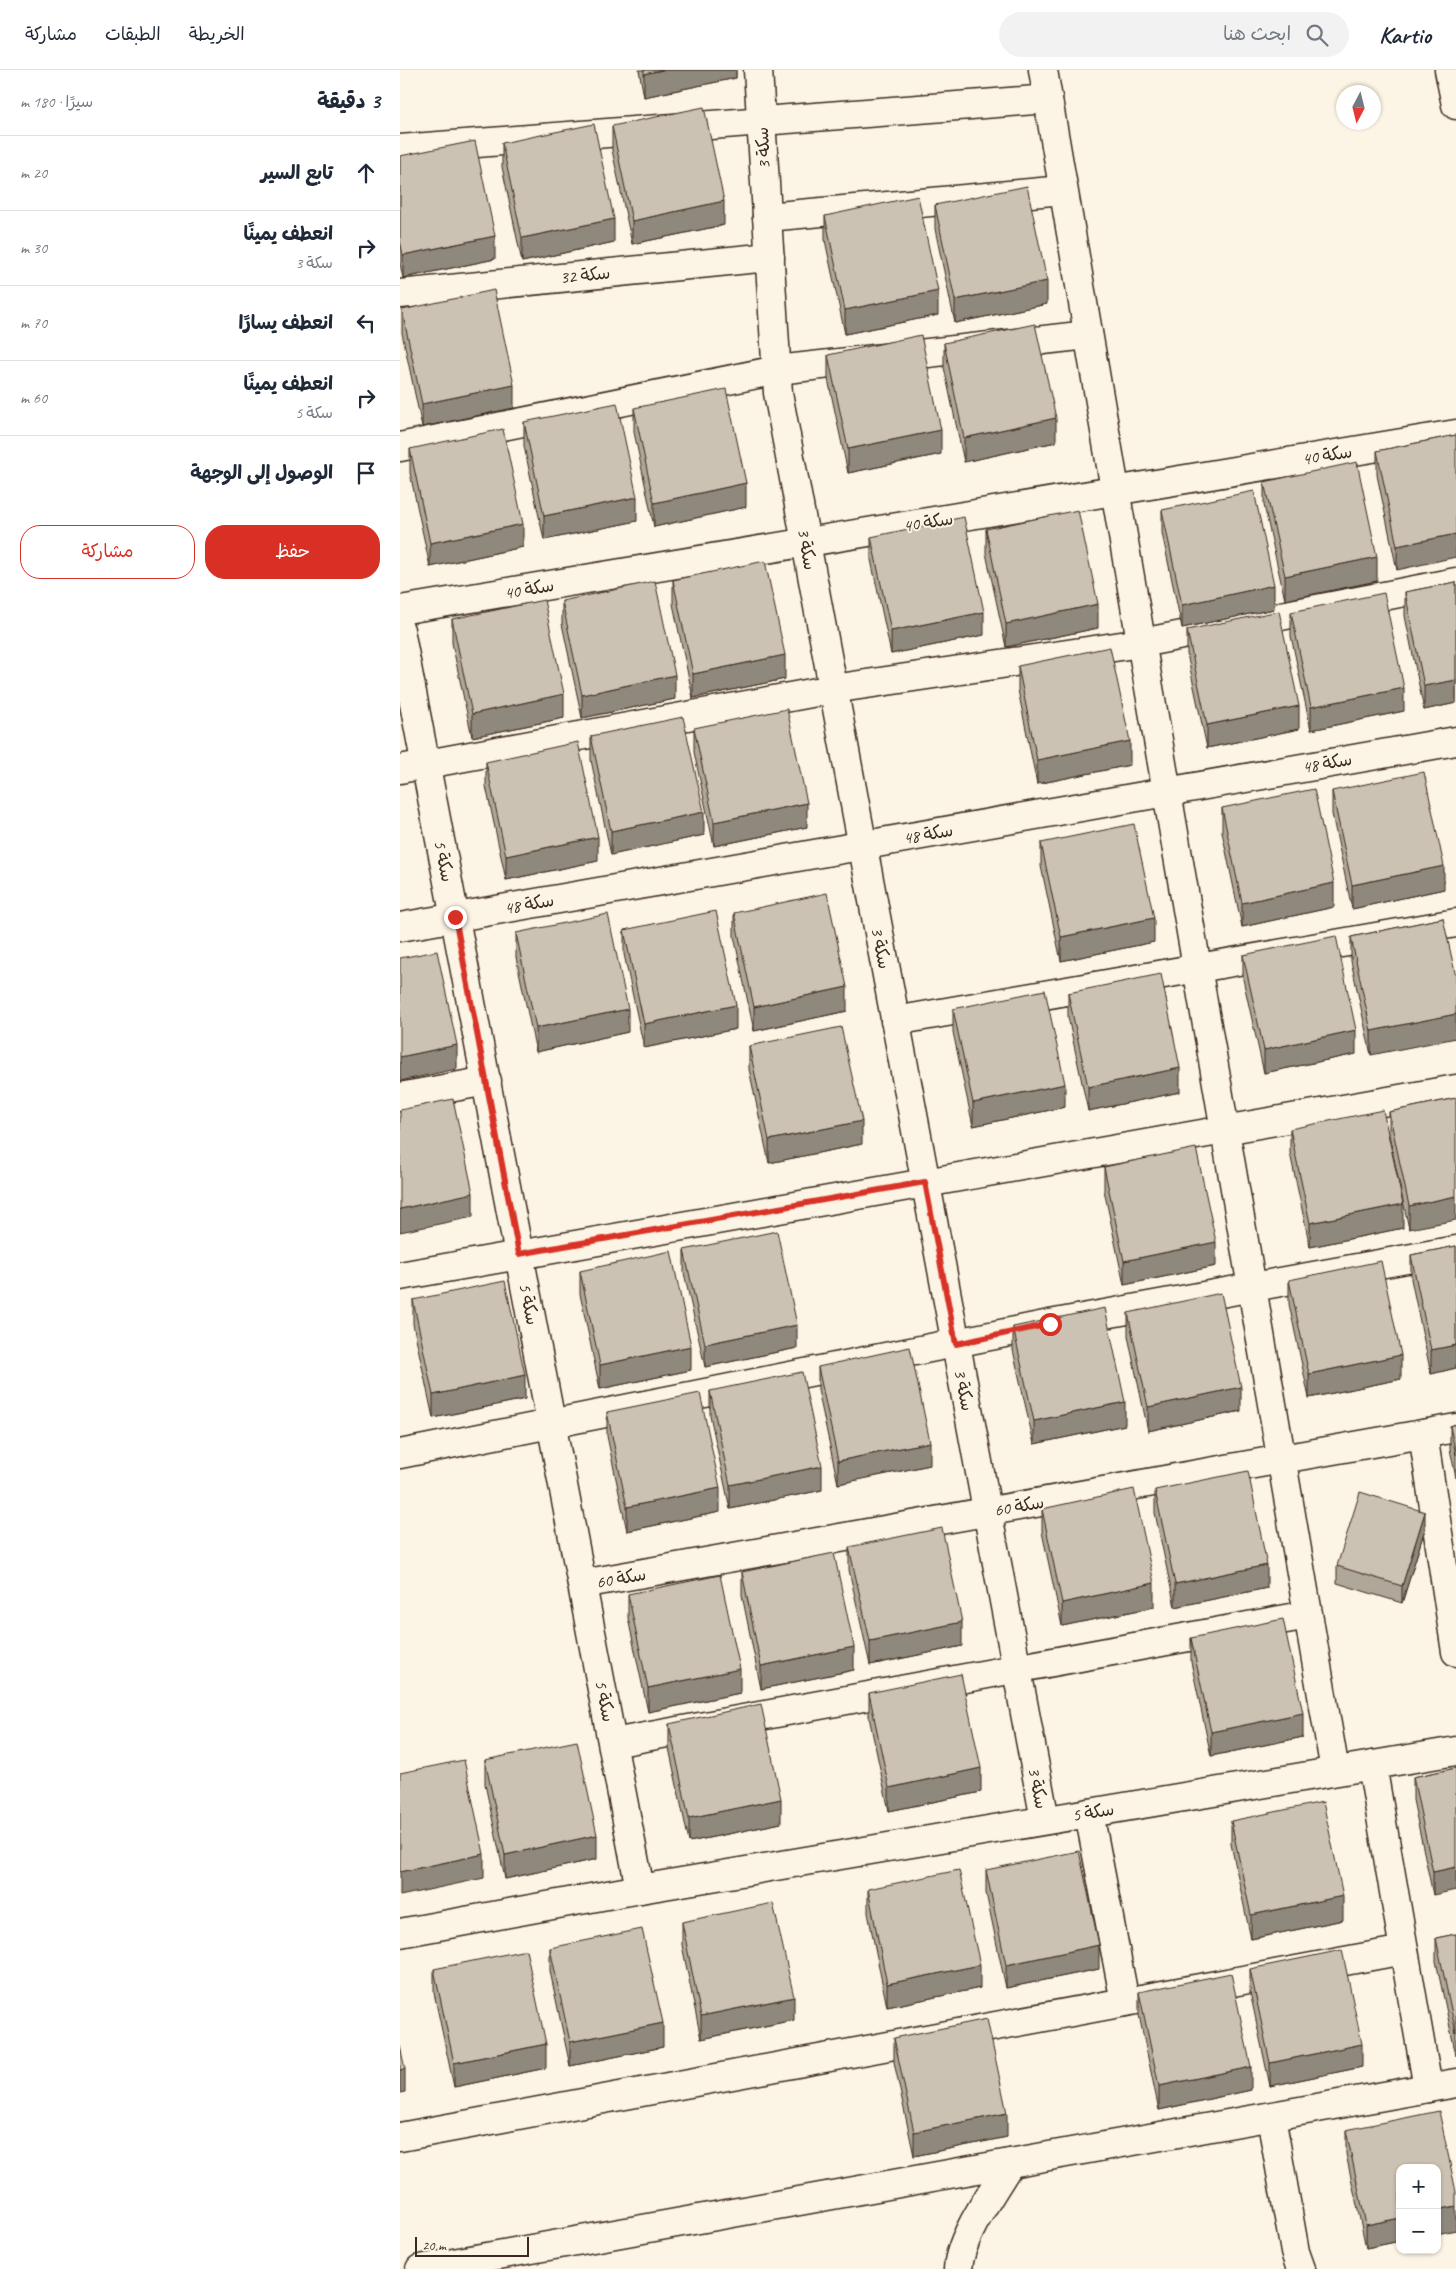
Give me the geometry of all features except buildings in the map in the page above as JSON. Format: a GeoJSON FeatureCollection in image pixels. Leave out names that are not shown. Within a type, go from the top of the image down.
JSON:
{"type":"FeatureCollection","features":[{"type":"Feature","properties":{"kind":"street","name":"سكة 3"},"geometry":{"type":"LineString","coordinates":[[758,70],[778,393],[1045,1820]]}},
{"type":"Feature","properties":{"kind":"street"},"geometry":{"type":"LineString","coordinates":[[1043,70],[1335,1771]]}},
{"type":"Feature","properties":{"kind":"street"},"geometry":{"type":"LineString","coordinates":[[1449,70],[1456,106]]}},
{"type":"Feature","properties":{"kind":"street"},"geometry":{"type":"LineString","coordinates":[[400,149],[1048,99]]}},
{"type":"Feature","properties":{"kind":"street"},"geometry":{"type":"LineString","coordinates":[[767,217],[1063,190]]}},
{"type":"Feature","properties":{"kind":"street","name":"سكة 32"},"geometry":{"type":"LineString","coordinates":[[400,294],[770,257]]}},
{"type":"Feature","properties":{"kind":"street"},"geometry":{"type":"LineString","coordinates":[[400,447],[776,370],[1088,335]]}},
{"type":"Feature","properties":{"kind":"street","name":"سكة 40"},"geometry":{"type":"LineString","coordinates":[[400,610],[1456,434]]}},
{"type":"Feature","properties":{"kind":"street"},"geometry":{"type":"LineString","coordinates":[[413,767],[833,689],[1141,643],[1456,582]]}},
{"type":"Feature","properties":{"kind":"street","name":"سكة 5"},"geometry":{"type":"LineString","coordinates":[[401,639],[413,767],[455,917],[640,1889]]}},
{"type":"Feature","properties":{"kind":"street","name":"سكة 48"},"geometry":{"type":"LineString","coordinates":[[400,927],[1456,741]]}},
{"type":"Feature","properties":{"kind":"street"},"geometry":{"type":"LineString","coordinates":[[895,1021],[1456,923]]}},
{"type":"Feature","properties":{"kind":"street"},"geometry":{"type":"LineString","coordinates":[[400,1097],[486,1080]]}},
{"type":"Feature","properties":{"kind":"street"},"geometry":{"type":"LineString","coordinates":[[400,1276],[1456,1089]]}},
{"type":"Feature","properties":{"kind":"street"},"geometry":{"type":"LineString","coordinates":[[400,1454],[956,1344],[1456,1250]]}},
{"type":"Feature","properties":{"kind":"street","name":"سكة 60"},"geometry":{"type":"LineString","coordinates":[[582,1584],[1456,1428]]}},
{"type":"Feature","properties":{"kind":"street"},"geometry":{"type":"LineString","coordinates":[[1422,1434],[1451,1586],[1456,1652]]}},
{"type":"Feature","properties":{"kind":"street"},"geometry":{"type":"LineString","coordinates":[[613,1743],[1308,1615]]}},
{"type":"Feature","properties":{"kind":"street","name":"سكة 5"},"geometry":{"type":"LineString","coordinates":[[400,1933],[640,1889],[1456,1751]]}},
{"type":"Feature","properties":{"kind":"street"},"geometry":{"type":"LineString","coordinates":[[1372,1765],[1428,2088]]}},
{"type":"Feature","properties":{"kind":"street"},"geometry":{"type":"LineString","coordinates":[[1089,1813],[1124,2002]]}},
{"type":"Feature","properties":{"kind":"street"},"geometry":{"type":"LineString","coordinates":[[400,2137],[1404,1950]]}},
{"type":"Feature","properties":{"kind":"street"},"geometry":{"type":"LineString","coordinates":[[420,2269],[1456,2083]]}},
{"type":"Feature","properties":{"kind":"street"},"geometry":{"type":"LineString","coordinates":[[1270,2117],[1295,2252],[1301,2269]]}},
{"type":"Feature","properties":{"kind":"street"},"geometry":{"type":"LineString","coordinates":[[958,2269],[958,2260],[967,2236],[1010,2163]]}},
{"type":"Feature","properties":{"kind":"route"},"geometry":{"type":"LineString","coordinates":[[455,917],[519,1254],[925,1182],[956,1344],[1050,1324]]}}]}
